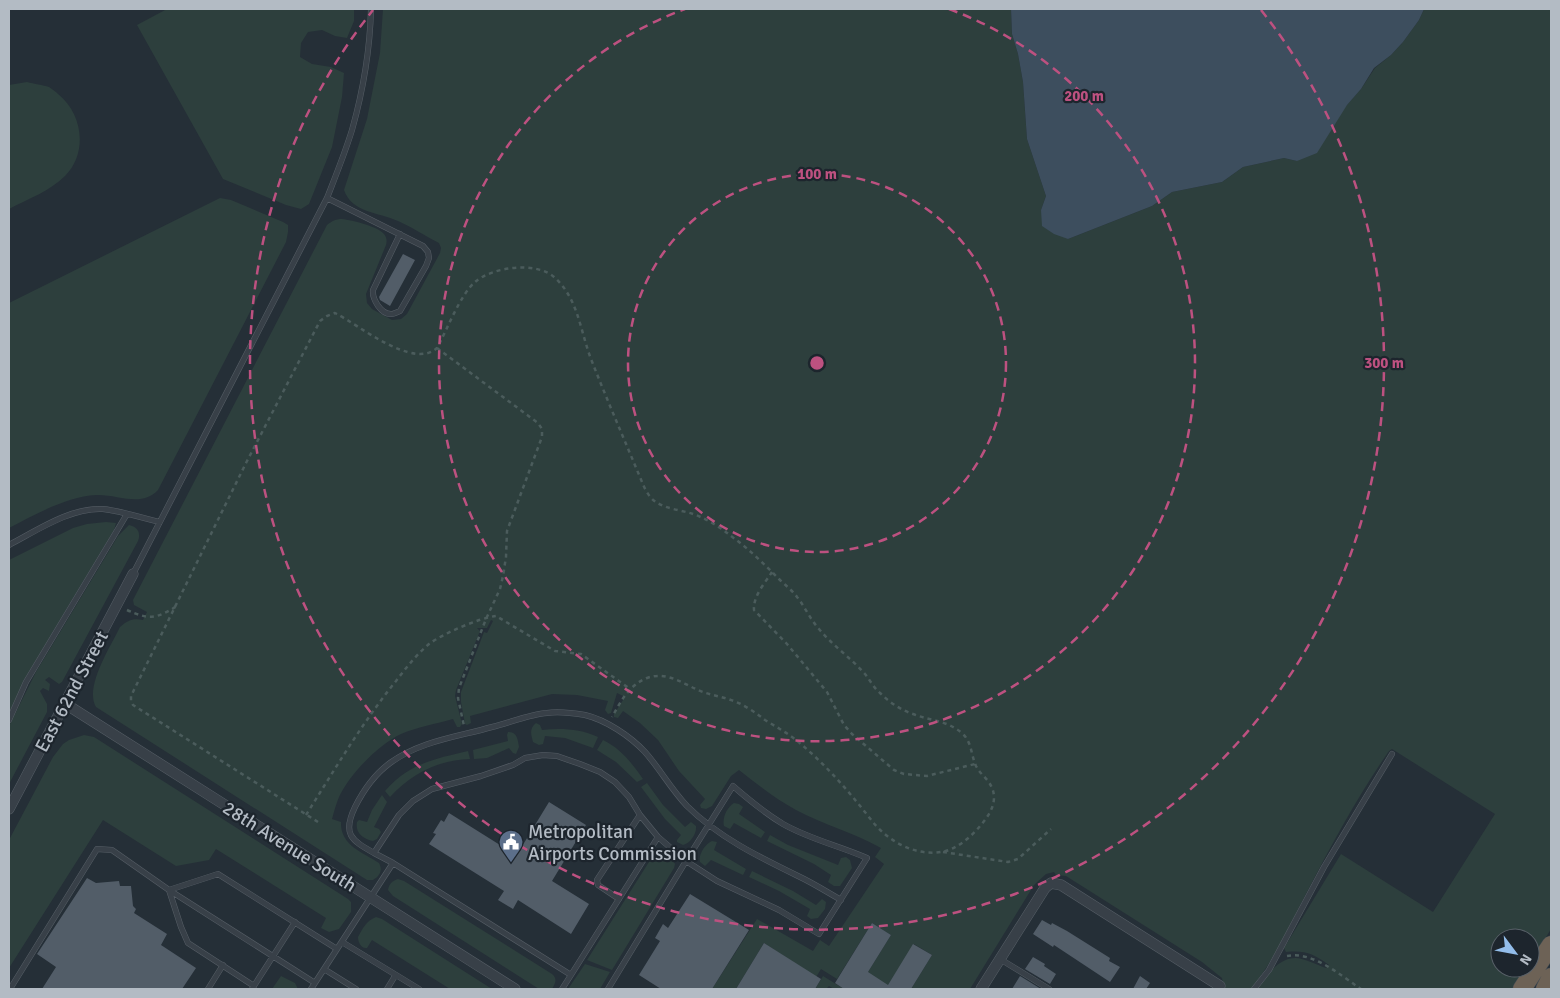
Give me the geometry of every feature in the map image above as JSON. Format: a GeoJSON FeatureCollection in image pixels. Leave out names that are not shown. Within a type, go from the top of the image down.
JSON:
{"type":"FeatureCollection","features":[{"type":"Feature","properties":{"kind":"highway"},"geometry":{"type":"LineString","coordinates":[[1522,989],[1551,945]]}},
{"type":"Feature","properties":{"kind":"highway"},"geometry":{"type":"LineString","coordinates":[[1545,989],[1551,977]]}},
{"type":"Feature","properties":{"kind":"street","name":"East 62nd Street"},"geometry":{"type":"LineString","coordinates":[[9,809],[133,574]]}},
{"type":"Feature","properties":{"kind":"street","name":"28th Avenue South"},"geometry":{"type":"LineString","coordinates":[[64,703],[515,989]]}},
{"type":"Feature","properties":{"kind":"street"},"geometry":{"type":"LineString","coordinates":[[981,989],[1045,888],[1051,883],[1061,885],[1219,988]]}},
{"type":"Feature","properties":{"kind":"lane"},"geometry":{"type":"LineString","coordinates":[[133,574],[327,198],[352,129],[366,58],[371,9]]}},
{"type":"Feature","properties":{"kind":"lane"},"geometry":{"type":"LineString","coordinates":[[327,198],[400,234],[423,246],[428,252],[429,258],[426,266],[400,311],[393,314],[386,313],[378,306],[372,296],[373,290],[400,234]]}},
{"type":"Feature","properties":{"kind":"lane"},"geometry":{"type":"LineString","coordinates":[[9,545],[72,513],[102,509],[160,522]]}},
{"type":"Feature","properties":{"kind":"lane"},"geometry":{"type":"LineString","coordinates":[[9,720],[26,682],[128,514]]}},
{"type":"Feature","properties":{"kind":"lane"},"geometry":{"type":"LineString","coordinates":[[571,975],[393,863],[357,844],[348,831],[350,818],[360,798],[374,778],[389,764],[426,744],[546,713],[586,716],[608,724],[627,736],[645,752],[687,806],[708,825],[751,852],[841,900]]}},
{"type":"Feature","properties":{"kind":"lane"},"geometry":{"type":"LineString","coordinates":[[1254,989],[1269,970],[1324,867],[1392,754]]}},
{"type":"Feature","properties":{"kind":"lane"},"geometry":{"type":"LineString","coordinates":[[374,853],[399,816],[413,801],[432,789],[481,776],[513,765],[525,758],[543,755],[558,756],[600,772],[615,782],[629,796],[658,838],[686,861],[717,881],[779,910],[819,934],[867,858],[784,825],[758,809],[733,786],[708,825],[686,861],[608,989]]}},
{"type":"Feature","properties":{"kind":"lane"},"geometry":{"type":"LineString","coordinates":[[619,899],[598,885],[597,880],[640,814]]}},
{"type":"Feature","properties":{"kind":"lane"},"geometry":{"type":"LineString","coordinates":[[562,989],[658,838]]}},
{"type":"Feature","properties":{"kind":"lane"},"geometry":{"type":"LineString","coordinates":[[10,989],[97,848],[112,850],[169,890],[315,983]]}},
{"type":"Feature","properties":{"kind":"lane"},"geometry":{"type":"LineString","coordinates":[[311,989],[393,863]]}},
{"type":"Feature","properties":{"kind":"lane"},"geometry":{"type":"LineString","coordinates":[[169,890],[218,874],[337,949]]}},
{"type":"Feature","properties":{"kind":"lane"},"geometry":{"type":"LineString","coordinates":[[169,890],[188,943],[253,987],[295,922]]}},
{"type":"Feature","properties":{"kind":"lane"},"geometry":{"type":"LineString","coordinates":[[342,942],[419,989]]}},
{"type":"Feature","properties":{"kind":"lane"},"geometry":{"type":"LineString","coordinates":[[1000,960],[1049,989]]}},
{"type":"Feature","properties":{"kind":"lane"},"geometry":{"type":"LineString","coordinates":[[208,989],[223,965]]}},
{"type":"Feature","properties":{"kind":"lane"},"geometry":{"type":"LineString","coordinates":[[324,969],[356,989]]}},
{"type":"Feature","properties":{"kind":"lane"},"geometry":{"type":"LineString","coordinates":[[387,989],[395,976]]}},
{"type":"Feature","properties":{"kind":"path"},"geometry":{"type":"LineString","coordinates":[[318,822],[133,705],[131,696],[246,463],[320,320],[335,313],[384,342],[409,353],[427,354],[437,348],[464,295],[475,282],[489,274],[526,267],[544,270],[553,276],[574,304],[590,356],[649,496],[655,502],[710,521],[754,554],[795,594],[817,628],[865,674],[873,687],[896,706],[914,714],[935,719],[964,735],[971,749],[975,764],[994,790],[995,799],[991,810],[982,824],[968,838],[942,852]]}},
{"type":"Feature","properties":{"kind":"path"},"geometry":{"type":"LineString","coordinates":[[437,348],[538,423],[542,429],[542,436],[507,531],[506,557],[500,589],[459,688],[458,698],[465,735]]}},
{"type":"Feature","properties":{"kind":"path"},"geometry":{"type":"LineString","coordinates":[[772,572],[758,594],[754,603],[754,610],[787,644],[827,692],[844,725],[852,734],[894,770],[904,774],[927,776],[975,764]]}},
{"type":"Feature","properties":{"kind":"path"},"geometry":{"type":"LineString","coordinates":[[116,605],[140,616],[153,618],[177,605]]}},
{"type":"Feature","properties":{"kind":"path"},"geometry":{"type":"LineString","coordinates":[[306,815],[368,718],[413,660],[430,644],[443,636],[486,619],[496,616],[555,651],[581,654],[630,689]]}},
{"type":"Feature","properties":{"kind":"path"},"geometry":{"type":"LineString","coordinates":[[608,724],[623,696],[632,686],[648,677],[664,676],[680,680],[712,695],[732,700],[750,709],[799,742],[846,788],[876,827],[887,837],[903,846],[920,852],[942,852],[1008,862],[1018,859],[1051,829]]}},
{"type":"Feature","properties":{"kind":"path"},"geometry":{"type":"LineString","coordinates":[[1275,959],[1296,954],[1311,959],[1323,964],[1361,989]]}},
{"type":"Feature","properties":{"kind":"shaded area"},"geometry":{"type":"Polygon","coordinates":[[[167,9],[354,9],[354,21],[347,38],[335,36],[322,30],[308,32],[301,43],[300,57],[312,64],[331,67],[344,73],[342,97],[332,147],[309,204],[301,209],[286,205],[223,179],[137,25],[167,9]]]}},
{"type":"Feature","properties":{"kind":"shaded area"},"geometry":{"type":"Polygon","coordinates":[[[383,9],[1011,9],[1012,34],[1023,82],[1027,139],[1046,196],[1041,210],[1068,239],[1152,206],[1172,192],[1222,182],[1243,167],[1284,158],[1297,161],[1361,89],[1375,68],[1403,42],[1419,20],[1424,9],[1551,9],[1551,929],[1540,947],[1540,928],[1490,928],[1490,978],[1520,978],[1513,989],[1258,989],[1273,969],[1283,961],[1296,958],[1326,968],[1329,965],[1309,954],[1286,952],[1284,948],[1341,854],[1433,912],[1495,814],[1392,749],[1378,767],[1357,801],[1275,953],[1251,989],[1224,989],[1222,978],[1202,962],[1066,876],[1056,875],[1054,872],[1046,874],[1034,885],[970,989],[911,989],[932,955],[914,944],[886,989],[878,989],[882,981],[867,986],[872,989],[858,988],[891,935],[872,923],[837,979],[821,969],[809,989],[796,989],[807,971],[764,943],[736,989],[712,989],[757,919],[813,951],[820,940],[829,946],[884,864],[875,857],[881,848],[788,806],[739,770],[731,776],[712,806],[706,809],[701,808],[700,805],[705,799],[679,771],[658,740],[640,723],[623,711],[618,718],[614,717],[625,697],[617,693],[611,713],[608,714],[605,710],[608,701],[577,695],[552,694],[470,716],[471,723],[465,724],[461,692],[484,632],[487,633],[493,621],[491,620],[487,628],[477,628],[480,631],[456,690],[455,696],[462,724],[460,727],[457,727],[453,719],[413,729],[392,739],[357,770],[339,797],[332,819],[341,822],[344,837],[353,847],[379,863],[380,873],[373,880],[367,880],[96,707],[93,699],[93,689],[105,655],[120,627],[131,620],[143,620],[147,612],[134,605],[133,600],[327,225],[332,221],[342,219],[371,226],[384,234],[387,240],[386,245],[366,294],[367,303],[372,309],[392,320],[401,319],[407,314],[440,253],[439,243],[398,221],[359,208],[348,198],[344,190],[367,119],[380,53],[383,9]]]}},
{"type":"Feature","properties":{"kind":"shaded area"},"geometry":{"type":"Polygon","coordinates":[[[27,82],[49,87],[66,102],[73,112],[77,123],[80,134],[79,145],[77,156],[65,176],[46,190],[9,209],[9,85],[27,82]]]}},
{"type":"Feature","properties":{"kind":"shaded area"},"geometry":{"type":"Polygon","coordinates":[[[220,198],[231,200],[288,225],[286,242],[158,490],[144,498],[137,499],[104,495],[85,496],[51,507],[9,528],[9,303],[220,198]]]}},
{"type":"Feature","properties":{"kind":"shaded area"},"geometry":{"type":"Polygon","coordinates":[[[106,522],[116,523],[114,530],[24,680],[9,714],[9,560],[73,528],[106,522]]]}},
{"type":"Feature","properties":{"kind":"shaded area"},"geometry":{"type":"Polygon","coordinates":[[[129,525],[135,527],[138,531],[138,541],[62,682],[59,684],[49,677],[45,680],[50,684],[49,691],[43,688],[40,691],[47,704],[47,712],[9,784],[9,726],[36,672],[118,536],[129,525]]]}},
{"type":"Feature","properties":{"kind":"shaded area"},"geometry":{"type":"Polygon","coordinates":[[[536,723],[540,725],[542,730],[571,730],[598,737],[593,748],[565,738],[545,736],[543,744],[539,745],[533,742],[531,734],[532,727],[536,723]]]}},
{"type":"Feature","properties":{"kind":"shaded area"},"geometry":{"type":"Polygon","coordinates":[[[508,732],[515,734],[517,739],[519,747],[516,754],[509,748],[487,758],[474,759],[473,750],[508,741],[508,732]]]}},
{"type":"Feature","properties":{"kind":"shaded area"},"geometry":{"type":"Polygon","coordinates":[[[84,735],[94,737],[348,899],[351,902],[351,912],[339,929],[329,932],[321,928],[326,918],[216,849],[209,860],[176,866],[103,820],[9,968],[9,840],[53,757],[63,744],[84,735]]]}},
{"type":"Feature","properties":{"kind":"shaded area"},"geometry":{"type":"Polygon","coordinates":[[[603,740],[625,756],[643,779],[637,782],[616,762],[597,750],[603,740]]]}},
{"type":"Feature","properties":{"kind":"shaded area"},"geometry":{"type":"Polygon","coordinates":[[[468,751],[470,759],[436,765],[416,775],[390,797],[385,791],[403,774],[422,764],[468,751]]]}},
{"type":"Feature","properties":{"kind":"shaded area"},"geometry":{"type":"Polygon","coordinates":[[[647,783],[663,805],[685,827],[691,822],[696,826],[694,835],[689,842],[683,845],[677,842],[681,835],[665,819],[641,787],[647,783]]]}},
{"type":"Feature","properties":{"kind":"shaded area"},"geometry":{"type":"Polygon","coordinates":[[[382,795],[387,802],[374,827],[381,832],[377,839],[373,841],[360,835],[357,829],[357,822],[359,820],[367,822],[382,795]]]}},
{"type":"Feature","properties":{"kind":"shaded area"},"geometry":{"type":"Polygon","coordinates":[[[734,803],[743,807],[739,814],[765,832],[761,838],[734,823],[730,829],[724,826],[726,813],[734,803]]]}},
{"type":"Feature","properties":{"kind":"shaded area"},"geometry":{"type":"Polygon","coordinates":[[[770,835],[788,845],[838,865],[841,858],[846,857],[850,860],[852,868],[840,886],[834,886],[828,882],[831,875],[814,864],[767,841],[770,835]]]}},
{"type":"Feature","properties":{"kind":"shaded area"},"geometry":{"type":"Polygon","coordinates":[[[712,841],[717,842],[714,850],[746,869],[743,875],[711,860],[705,866],[700,862],[703,850],[712,841]]]}},
{"type":"Feature","properties":{"kind":"shaded area"},"geometry":{"type":"Polygon","coordinates":[[[662,851],[672,858],[675,864],[674,868],[612,970],[587,960],[654,854],[662,851]]]}},
{"type":"Feature","properties":{"kind":"shaded area"},"geometry":{"type":"Polygon","coordinates":[[[752,871],[793,891],[816,905],[822,899],[826,902],[825,909],[818,918],[811,919],[807,916],[810,909],[779,891],[749,877],[752,871]]]}},
{"type":"Feature","properties":{"kind":"shaded area"},"geometry":{"type":"Polygon","coordinates":[[[398,879],[552,974],[555,983],[552,989],[539,989],[393,896],[388,888],[391,883],[398,879]]]}},
{"type":"Feature","properties":{"kind":"shaded area"},"geometry":{"type":"Polygon","coordinates":[[[376,917],[492,989],[450,989],[372,940],[367,948],[363,947],[359,943],[358,937],[367,923],[376,917]]]}},
{"type":"Feature","properties":{"kind":"shaded area"},"geometry":{"type":"Polygon","coordinates":[[[585,964],[610,972],[600,989],[568,989],[585,964]]]}},
{"type":"Feature","properties":{"kind":"shaded area"},"geometry":{"type":"Polygon","coordinates":[[[281,976],[295,983],[298,989],[272,989],[281,976]]]}},
{"type":"Feature","properties":{"kind":"shaded area"},"geometry":{"type":"Polygon","coordinates":[[[823,976],[844,989],[834,989],[829,986],[826,989],[815,989],[823,976]]]}},
{"type":"Feature","properties":{"kind":"water"},"geometry":{"type":"Polygon","coordinates":[[[1011,9],[1424,9],[1419,20],[1403,42],[1391,55],[1374,68],[1361,89],[1347,105],[1317,153],[1297,161],[1284,158],[1243,167],[1222,182],[1172,192],[1152,206],[1068,239],[1054,234],[1042,226],[1041,210],[1046,196],[1027,139],[1023,82],[1012,34],[1011,9]]]}},
{"type":"Feature","properties":{"kind":"building"},"geometry":{"type":"Polygon","coordinates":[[[403,254],[415,260],[390,306],[380,300],[379,297],[403,254]]]}},
{"type":"Feature","properties":{"kind":"building","name":"Metropolitan Airports Commission"},"geometry":{"type":"Polygon","coordinates":[[[549,802],[586,825],[552,881],[589,904],[571,934],[518,900],[513,909],[498,900],[504,891],[429,844],[436,834],[433,833],[441,820],[444,822],[449,813],[513,853],[517,846],[521,848],[549,802]]]}},
{"type":"Feature","properties":{"kind":"building"},"geometry":{"type":"Polygon","coordinates":[[[87,878],[96,883],[119,881],[120,886],[131,886],[133,906],[136,909],[134,913],[167,934],[161,945],[196,968],[182,989],[42,989],[56,967],[37,954],[87,878]]]}},
{"type":"Feature","properties":{"kind":"building"},"geometry":{"type":"Polygon","coordinates":[[[690,894],[749,930],[712,989],[661,989],[639,975],[660,941],[655,938],[663,924],[668,928],[690,894]]]}},
{"type":"Feature","properties":{"kind":"building"},"geometry":{"type":"Polygon","coordinates":[[[1042,920],[1067,931],[1110,958],[1109,961],[1120,967],[1110,982],[1054,945],[1053,947],[1033,934],[1042,920]]]}},
{"type":"Feature","properties":{"kind":"building"},"geometry":{"type":"Polygon","coordinates":[[[872,923],[891,935],[868,972],[888,985],[913,944],[932,955],[911,989],[844,989],[835,983],[872,923]]]}},
{"type":"Feature","properties":{"kind":"building"},"geometry":{"type":"Polygon","coordinates":[[[764,943],[821,979],[815,989],[736,989],[764,943]]]}},
{"type":"Feature","properties":{"kind":"building"},"geometry":{"type":"Polygon","coordinates":[[[1033,957],[1045,964],[1044,966],[1056,974],[1050,984],[1025,969],[1033,957]]]}},
{"type":"Feature","properties":{"kind":"building"},"geometry":{"type":"Polygon","coordinates":[[[1020,976],[1041,989],[1012,989],[1020,976]]]}},
{"type":"Feature","properties":{"kind":"building"},"geometry":{"type":"Polygon","coordinates":[[[1140,976],[1150,983],[1146,989],[1133,989],[1140,976]]]}},
{"type":"Feature","properties":{"kind":"place","name":"Metropolitan Airports Commission"},"geometry":{"type":"Point","coordinates":[511,863]}}]}
